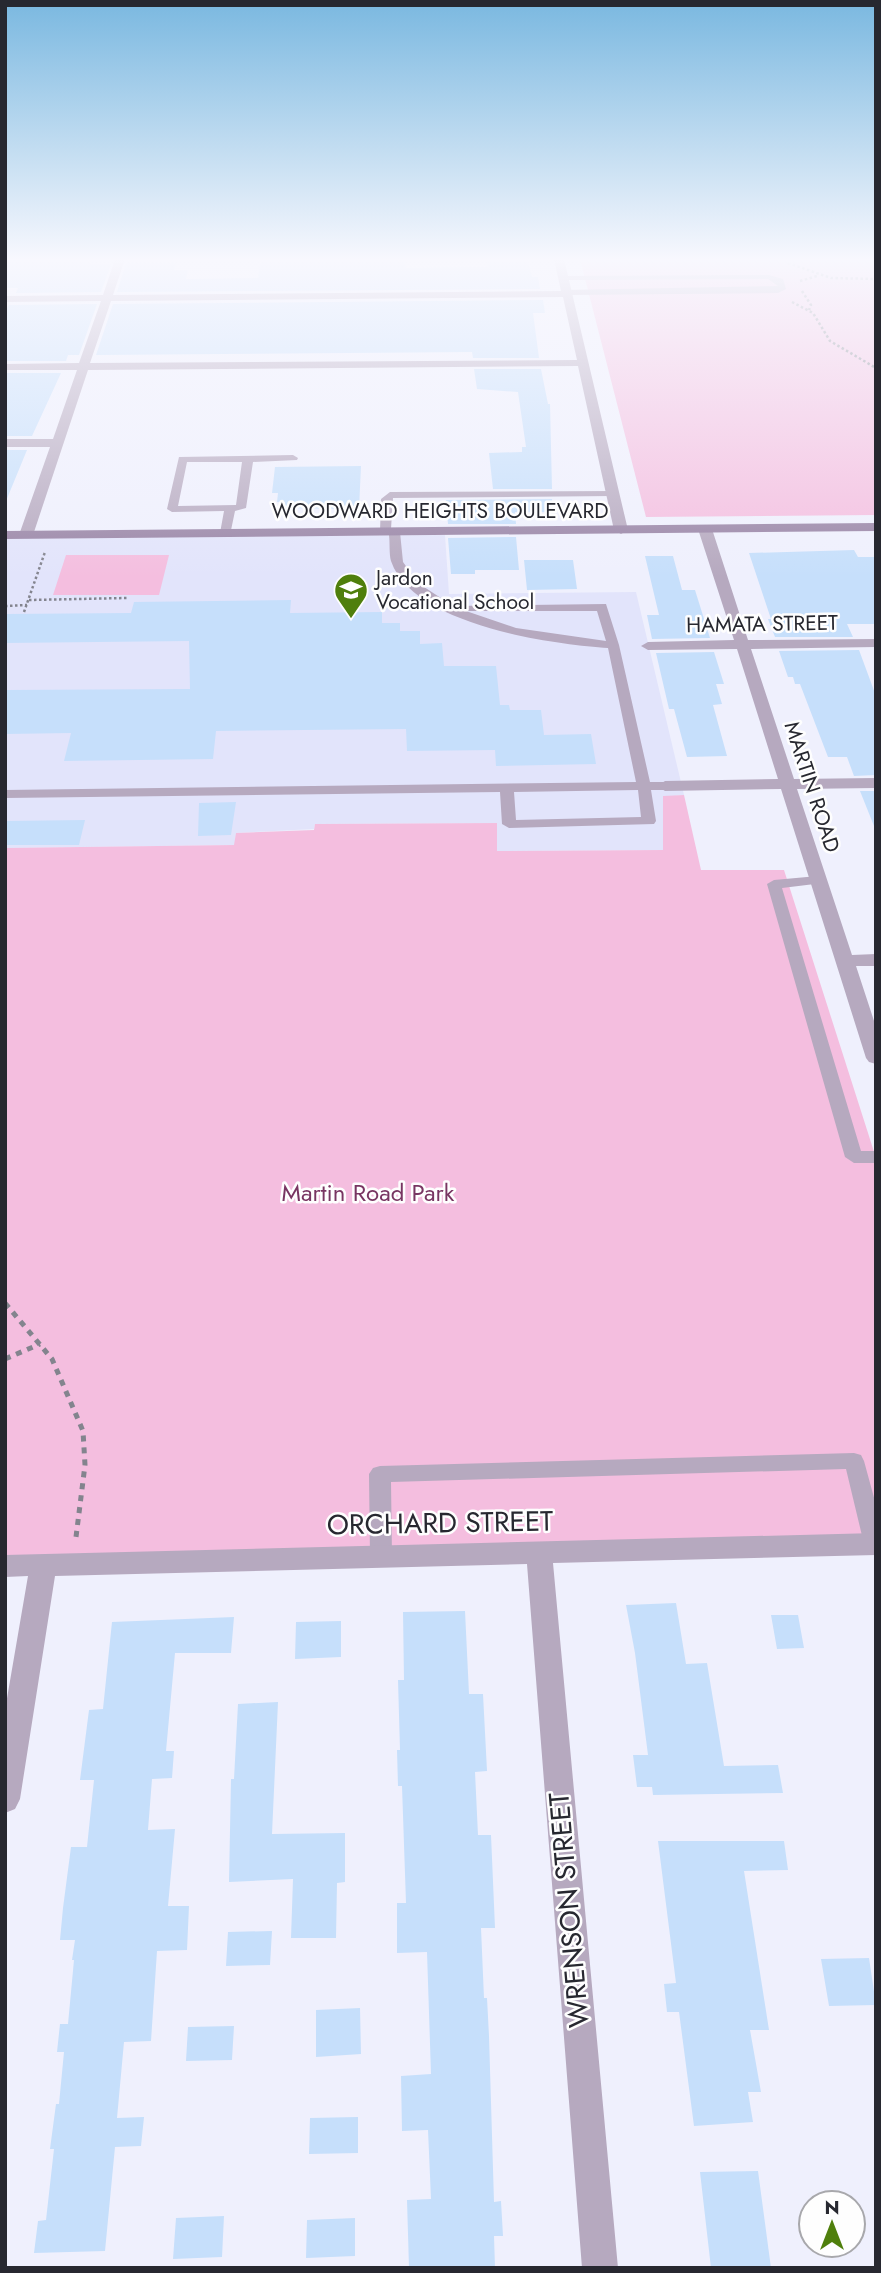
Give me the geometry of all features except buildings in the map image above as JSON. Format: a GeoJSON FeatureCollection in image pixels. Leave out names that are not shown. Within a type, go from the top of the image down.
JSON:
{"type":"FeatureCollection","features":[{"type":"Feature","properties":{"kind":"street"},"geometry":{"type":"LineString","coordinates":[[5,367],[237,365]]}},
{"type":"Feature","properties":{"kind":"street"},"geometry":{"type":"LineString","coordinates":[[583,365],[621,530]]}},
{"type":"Feature","properties":{"kind":"street"},"geometry":{"type":"LineString","coordinates":[[26,535],[83,366]]}},
{"type":"Feature","properties":{"kind":"street"},"geometry":{"type":"LineString","coordinates":[[5,443],[58,443]]}},
{"type":"Feature","properties":{"kind":"street","name":"WOODWARD HEIGHTS BOULEVARD"},"geometry":{"type":"LineString","coordinates":[[5,535],[876,527]]}},
{"type":"Feature","properties":{"kind":"street","name":"MARTIN ROAD"},"geometry":{"type":"LineString","coordinates":[[705,529],[876,1058]]}},
{"type":"Feature","properties":{"kind":"street","name":"HAMATA STREET"},"geometry":{"type":"LineString","coordinates":[[648,646],[876,643]]}},
{"type":"Feature","properties":{"kind":"street"},"geometry":{"type":"LineString","coordinates":[[665,786],[876,783]]}},
{"type":"Feature","properties":{"kind":"street"},"geometry":{"type":"LineString","coordinates":[[844,961],[876,960]]}},
{"type":"Feature","properties":{"kind":"street","name":"ORCHARD STREET"},"geometry":{"type":"LineString","coordinates":[[5,1566],[876,1544]]}},
{"type":"Feature","properties":{"kind":"street","name":"WRENSON STREET"},"geometry":{"type":"LineString","coordinates":[[539,1552],[600,2268]]}},
{"type":"Feature","properties":{"kind":"street"},"geometry":{"type":"LineString","coordinates":[[5,1799],[43,1565]]}},
{"type":"Feature","properties":{"kind":"lane"},"geometry":{"type":"LineString","coordinates":[[248,459],[242,509],[172,509],[183,459],[293,458]]}},
{"type":"Feature","properties":{"kind":"lane"},"geometry":{"type":"LineString","coordinates":[[613,493],[390,495],[386,499],[391,545],[404,578],[429,597],[470,618],[521,633],[569,643],[613,645]]}},
{"type":"Feature","properties":{"kind":"lane"},"geometry":{"type":"LineString","coordinates":[[226,533],[230,509]]}},
{"type":"Feature","properties":{"kind":"lane"},"geometry":{"type":"LineString","coordinates":[[450,608],[602,607],[644,786],[649,821],[509,824],[507,789]]}},
{"type":"Feature","properties":{"kind":"lane"},"geometry":{"type":"LineString","coordinates":[[5,794],[665,786]]}},
{"type":"Feature","properties":{"kind":"lane"},"geometry":{"type":"LineString","coordinates":[[818,880],[774,884],[854,1157],[876,1157]]}},
{"type":"Feature","properties":{"kind":"lane"},"geometry":{"type":"LineString","coordinates":[[381,1556],[380,1474],[854,1461],[876,1544]]}},
{"type":"Feature","properties":{"kind":"path"},"geometry":{"type":"LineString","coordinates":[[24,612],[47,547]]}},
{"type":"Feature","properties":{"kind":"path"},"geometry":{"type":"LineString","coordinates":[[29,600],[127,598]]}},
{"type":"Feature","properties":{"kind":"path"},"geometry":{"type":"LineString","coordinates":[[5,606],[27,605]]}},
{"type":"Feature","properties":{"kind":"path"},"geometry":{"type":"LineString","coordinates":[[5,1303],[52,1359],[83,1431],[85,1465],[76,1543]]}},
{"type":"Feature","properties":{"kind":"path"},"geometry":{"type":"LineString","coordinates":[[5,1359],[40,1344]]}},
{"type":"Feature","properties":{"kind":"shaded area"},"geometry":{"type":"Polygon","coordinates":[[[445,535],[449,594],[636,592],[684,795],[663,797],[664,850],[496,851],[497,823],[315,824],[314,829],[236,833],[235,845],[5,848],[5,538],[445,535]]]}},
{"type":"Feature","properties":{"kind":"green space"},"geometry":{"type":"Polygon","coordinates":[[[607,365],[876,365],[876,515],[646,517],[607,365]]]}},
{"type":"Feature","properties":{"kind":"green space"},"geometry":{"type":"Polygon","coordinates":[[[66,555],[169,555],[159,595],[53,595],[66,555]]]}},
{"type":"Feature","properties":{"kind":"green space","name":"Martin Road Park"},"geometry":{"type":"Polygon","coordinates":[[[684,795],[701,870],[784,870],[876,1158],[876,1507],[867,1543],[5,1564],[5,848],[234,845],[236,833],[314,830],[315,824],[497,823],[497,851],[663,850],[663,796],[684,795]]]}},
{"type":"Feature","properties":{"kind":"place","name":"Jardon Vocational School"},"geometry":{"type":"Point","coordinates":[351,620]}}]}
